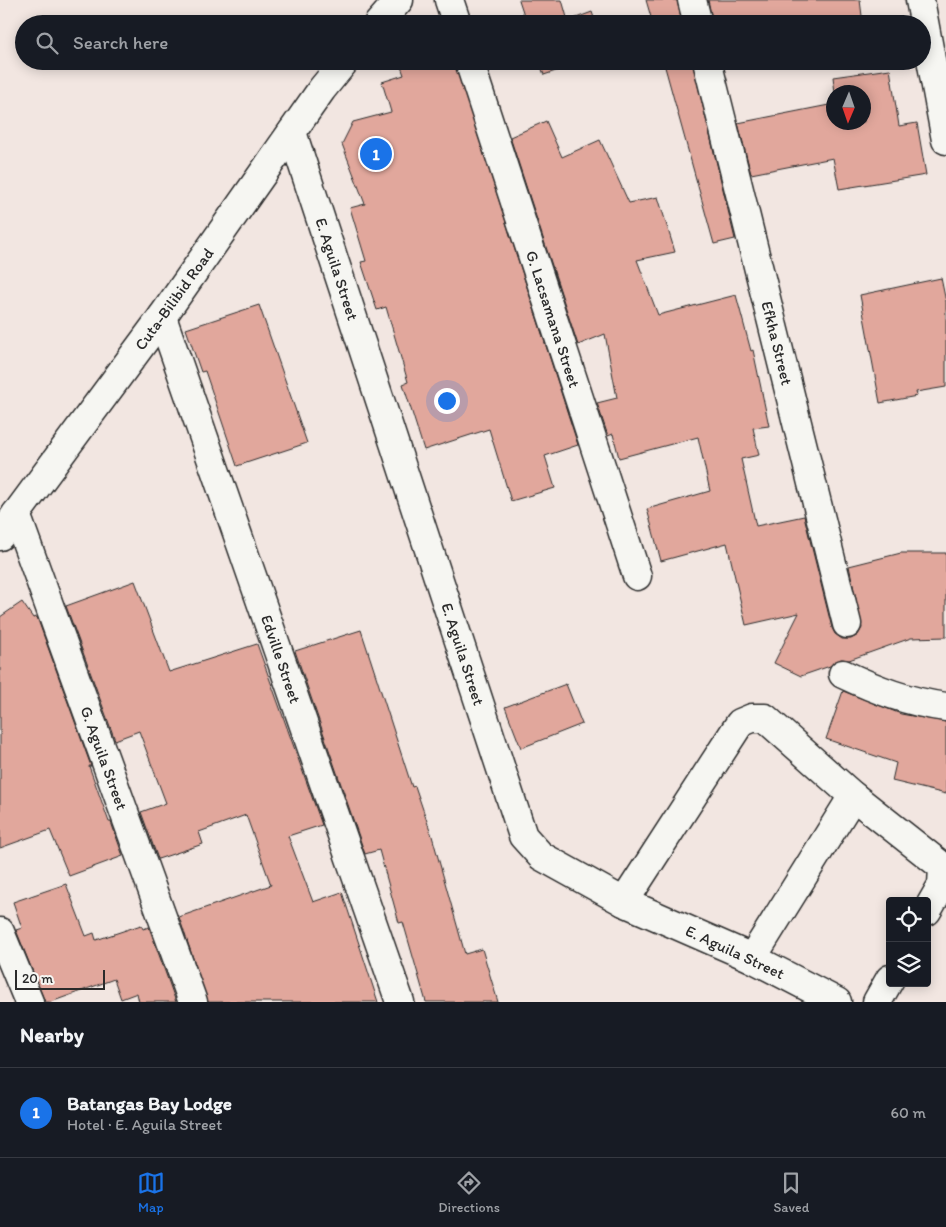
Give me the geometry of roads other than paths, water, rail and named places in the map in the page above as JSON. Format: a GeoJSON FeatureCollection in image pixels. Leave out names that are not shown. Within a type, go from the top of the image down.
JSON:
{"type":"FeatureCollection","features":[{"type":"Feature","properties":{"kind":"street"},"geometry":{"type":"LineString","coordinates":[[386,15],[399,0]]}},
{"type":"Feature","properties":{"kind":"street"},"geometry":{"type":"LineString","coordinates":[[449,0],[454,15]]}},
{"type":"Feature","properties":{"kind":"street"},"geometry":{"type":"LineString","coordinates":[[692,0],[696,15]]}},
{"type":"Feature","properties":{"kind":"street"},"geometry":{"type":"LineString","coordinates":[[920,0],[923,15]]}},
{"type":"Feature","properties":{"kind":"street"},"geometry":{"type":"LineString","coordinates":[[931,59],[946,140]]}},
{"type":"Feature","properties":{"kind":"street","name":"Cuta-Bilibid Road"},"geometry":{"type":"LineString","coordinates":[[0,536],[162,317],[322,89],[338,70]]}},
{"type":"Feature","properties":{"kind":"street","name":"G. Lacsamana Street"},"geometry":{"type":"LineString","coordinates":[[472,70],[637,576]]}},
{"type":"Feature","properties":{"kind":"street","name":"Efkha Street"},"geometry":{"type":"LineString","coordinates":[[709,70],[848,624]]}},
{"type":"Feature","properties":{"kind":"street","name":"E. Aguila Street"},"geometry":{"type":"LineString","coordinates":[[292,132],[524,836],[541,856],[624,902],[752,958],[837,1002]]}},
{"type":"Feature","properties":{"kind":"street","name":"Edville Street"},"geometry":{"type":"LineString","coordinates":[[162,317],[400,1002]]}},
{"type":"Feature","properties":{"kind":"street","name":"G. Aguila Street"},"geometry":{"type":"LineString","coordinates":[[16,514],[193,1002]]}},
{"type":"Feature","properties":{"kind":"street"},"geometry":{"type":"LineString","coordinates":[[843,674],[879,691],[916,703],[946,707]]}},
{"type":"Feature","properties":{"kind":"street"},"geometry":{"type":"LineString","coordinates":[[624,902],[740,723],[752,718],[765,718],[853,796],[943,867],[942,885],[931,904]]}},
{"type":"Feature","properties":{"kind":"street"},"geometry":{"type":"LineString","coordinates":[[752,958],[853,796]]}},
{"type":"Feature","properties":{"kind":"street"},"geometry":{"type":"LineString","coordinates":[[0,932],[28,1002]]}},
{"type":"Feature","properties":{"kind":"street"},"geometry":{"type":"LineString","coordinates":[[877,1002],[886,986]]}},
{"type":"Feature","properties":{"kind":"place","name":"Batangas Bay Lodge"},"geometry":{"type":"Point","coordinates":[376,154]}}]}
